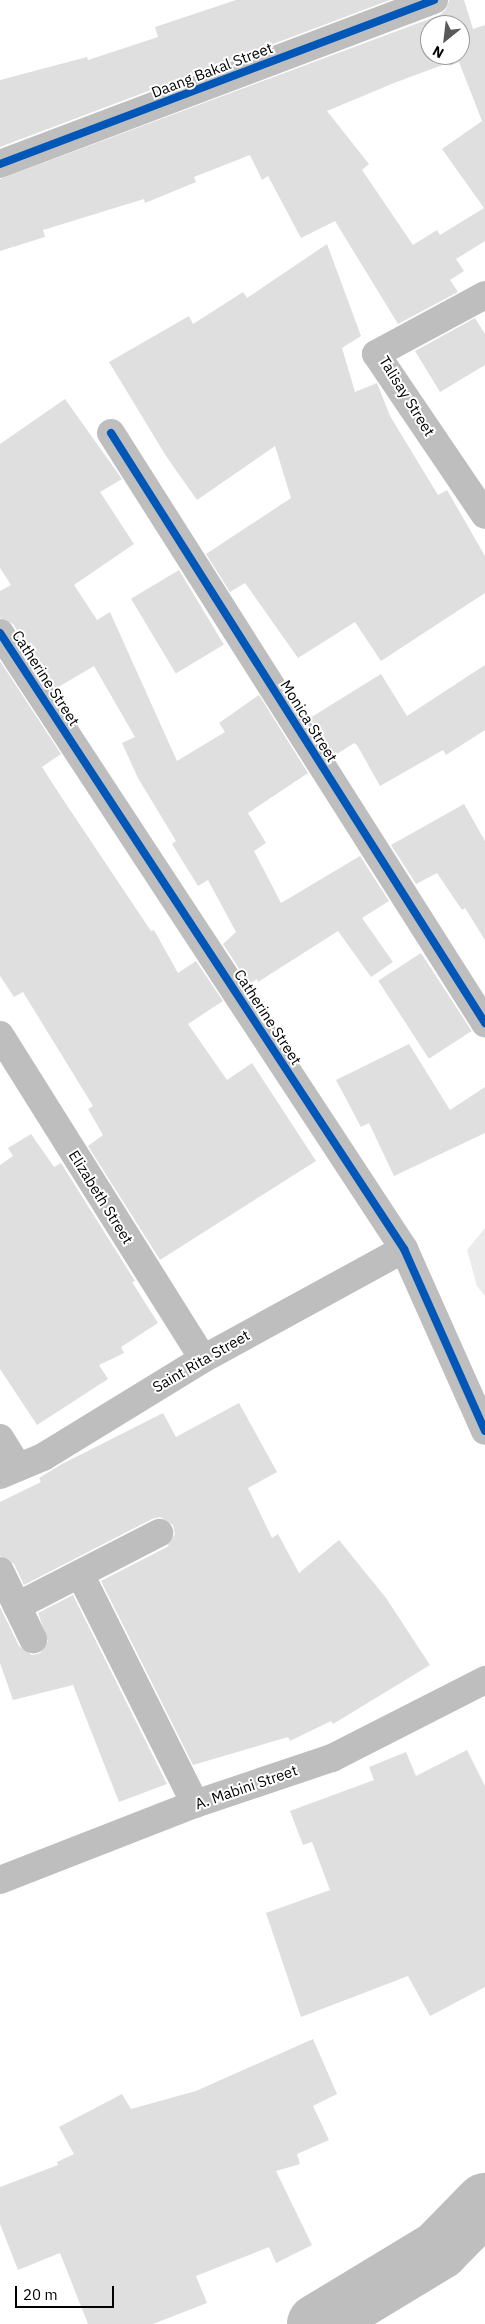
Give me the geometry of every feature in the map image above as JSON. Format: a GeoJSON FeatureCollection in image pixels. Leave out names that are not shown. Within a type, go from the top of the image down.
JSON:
{"type":"FeatureCollection","features":[{"type":"Feature","properties":{"kind":"street","name":"Daang Bakal Street"},"geometry":{"type":"LineString","coordinates":[[0,164],[434,0]]}},
{"type":"Feature","properties":{"kind":"street","name":"Talisay Street"},"geometry":{"type":"LineString","coordinates":[[485,295],[376,354],[485,515]]}},
{"type":"Feature","properties":{"kind":"street","name":"Monica Street"},"geometry":{"type":"LineString","coordinates":[[111,433],[485,1023]]}},
{"type":"Feature","properties":{"kind":"street","name":"Catherine Street"},"geometry":{"type":"LineString","coordinates":[[0,633],[404,1249],[485,1431]]}},
{"type":"Feature","properties":{"kind":"street","name":"Elizabeth Street"},"geometry":{"type":"LineString","coordinates":[[0,1035],[203,1358]]}},
{"type":"Feature","properties":{"kind":"street","name":"Saint Rita Street"},"geometry":{"type":"LineString","coordinates":[[9,1471],[44,1457],[203,1358],[404,1249]]}},
{"type":"Feature","properties":{"kind":"street"},"geometry":{"type":"LineString","coordinates":[[0,1438],[9,1471]]}},
{"type":"Feature","properties":{"kind":"street"},"geometry":{"type":"LineString","coordinates":[[17,1606],[159,1533]]}},
{"type":"Feature","properties":{"kind":"street"},"geometry":{"type":"LineString","coordinates":[[0,1571],[33,1639]]}},
{"type":"Feature","properties":{"kind":"street"},"geometry":{"type":"LineString","coordinates":[[80,1574],[195,1804]]}},
{"type":"Feature","properties":{"kind":"street","name":"A. Mabini Street"},"geometry":{"type":"LineString","coordinates":[[0,1880],[195,1804],[332,1758],[485,1680]]}},
{"type":"Feature","properties":{"kind":"shaded area"},"geometry":{"type":"Polygon","coordinates":[[[485,1228],[485,1296],[477,1286],[467,1250],[485,1228]]]}},
{"type":"Feature","properties":{"kind":"building"},"geometry":{"type":"Polygon","coordinates":[[[236,0],[390,0],[0,147],[0,80],[87,57],[88,60],[158,37],[155,27],[236,0]]]}},
{"type":"Feature","properties":{"kind":"building"},"geometry":{"type":"Polygon","coordinates":[[[449,0],[464,0],[469,15],[440,15],[446,9],[449,0]]]}},
{"type":"Feature","properties":{"kind":"building"},"geometry":{"type":"Polygon","coordinates":[[[470,19],[473,29],[485,25],[485,241],[456,259],[464,271],[450,280],[458,292],[398,324],[335,221],[301,238],[268,176],[262,180],[250,155],[194,177],[196,182],[145,203],[144,199],[43,230],[45,237],[0,251],[0,179],[420,22],[420,65],[443,65],[327,111],[369,164],[362,170],[413,245],[437,230],[440,235],[484,208],[442,149],[482,121],[460,65],[470,65],[470,19]]]}},
{"type":"Feature","properties":{"kind":"building"},"geometry":{"type":"Polygon","coordinates":[[[327,244],[361,336],[342,348],[355,392],[377,383],[390,416],[438,495],[447,490],[485,556],[485,593],[381,661],[355,622],[298,658],[245,583],[230,592],[206,554],[291,498],[275,446],[197,500],[166,456],[109,362],[189,316],[193,324],[243,292],[247,298],[327,244]]]}},
{"type":"Feature","properties":{"kind":"building"},"geometry":{"type":"Polygon","coordinates":[[[475,318],[485,334],[485,365],[440,392],[415,351],[475,318]]]}},
{"type":"Feature","properties":{"kind":"building"},"geometry":{"type":"Polygon","coordinates":[[[65,399],[122,479],[100,492],[134,544],[74,585],[97,620],[110,612],[177,761],[225,732],[219,723],[259,695],[308,773],[248,813],[266,843],[254,851],[281,903],[360,856],[389,901],[362,918],[393,962],[371,977],[338,931],[258,982],[257,979],[249,984],[223,944],[236,932],[208,880],[198,886],[172,844],[176,841],[138,778],[122,743],[135,737],[94,666],[55,689],[13,624],[0,618],[0,591],[11,585],[0,568],[0,444],[65,399]]]}},
{"type":"Feature","properties":{"kind":"building"},"geometry":{"type":"Polygon","coordinates":[[[179,570],[224,645],[176,673],[131,599],[179,570]]]}},
{"type":"Feature","properties":{"kind":"building"},"geometry":{"type":"Polygon","coordinates":[[[0,661],[61,754],[42,767],[60,795],[151,931],[154,930],[178,973],[196,961],[223,1001],[188,1024],[227,1080],[252,1063],[316,1161],[160,1260],[88,1146],[103,1135],[88,1109],[93,1106],[23,992],[14,997],[0,976],[0,661]]]}},
{"type":"Feature","properties":{"kind":"building"},"geometry":{"type":"Polygon","coordinates":[[[485,665],[485,730],[446,755],[443,750],[380,786],[357,745],[354,743],[334,756],[310,718],[381,674],[407,716],[485,665]]]}},
{"type":"Feature","properties":{"kind":"building"},"geometry":{"type":"Polygon","coordinates":[[[464,804],[485,841],[485,940],[465,908],[462,910],[437,873],[416,884],[391,845],[464,804]]]}},
{"type":"Feature","properties":{"kind":"building"},"geometry":{"type":"Polygon","coordinates":[[[421,953],[472,1031],[429,1059],[378,981],[421,953]]]}},
{"type":"Feature","properties":{"kind":"building"},"geometry":{"type":"Polygon","coordinates":[[[409,1044],[450,1110],[485,1087],[485,1133],[394,1176],[369,1123],[361,1127],[336,1080],[409,1044]]]}},
{"type":"Feature","properties":{"kind":"building"},"geometry":{"type":"Polygon","coordinates":[[[31,1134],[54,1167],[61,1163],[135,1281],[132,1282],[158,1323],[121,1347],[124,1353],[99,1365],[108,1379],[37,1425],[0,1369],[0,1165],[13,1156],[8,1148],[31,1134]]]}},
{"type":"Feature","properties":{"kind":"building"},"geometry":{"type":"Polygon","coordinates":[[[239,1403],[277,1472],[248,1488],[272,1538],[278,1534],[299,1573],[339,1540],[386,1598],[430,1665],[333,1724],[331,1721],[290,1741],[288,1737],[193,1765],[101,1581],[167,1547],[175,1534],[173,1525],[160,1517],[152,1519],[24,1585],[14,1564],[0,1556],[0,1502],[41,1482],[39,1478],[62,1464],[163,1413],[176,1437],[239,1403]]]}},
{"type":"Feature","properties":{"kind":"building"},"geometry":{"type":"Polygon","coordinates":[[[73,1595],[167,1784],[119,1802],[73,1685],[13,1700],[0,1663],[0,1607],[19,1646],[32,1655],[40,1653],[48,1641],[38,1613],[73,1595]]]}},
{"type":"Feature","properties":{"kind":"building"},"geometry":{"type":"Polygon","coordinates":[[[467,1750],[485,1786],[485,1987],[430,2016],[408,1976],[301,2017],[266,1913],[330,1890],[312,1842],[303,1845],[290,1811],[374,1780],[369,1767],[406,1752],[416,1776],[467,1750]]]}},
{"type":"Feature","properties":{"kind":"building"},"geometry":{"type":"Polygon","coordinates":[[[313,2039],[337,2094],[313,2106],[329,2140],[297,2154],[300,2164],[276,2171],[312,2245],[276,2263],[269,2247],[196,2276],[207,2303],[153,2324],[88,2324],[60,2253],[18,2270],[0,2224],[0,2187],[58,2165],[57,2162],[74,2154],[59,2127],[122,2094],[131,2109],[196,2091],[313,2039]]]}},
{"type":"Feature","properties":{"kind":"waterway"},"geometry":{"type":"LineString","coordinates":[[317,2324],[439,2250],[485,2203]]}},
{"type":"Feature","properties":{"kind":"cycle path"},"geometry":{"type":"LineString","coordinates":[[0,164],[434,0]]}},
{"type":"Feature","properties":{"kind":"cycle path"},"geometry":{"type":"LineString","coordinates":[[111,433],[485,1023]]}},
{"type":"Feature","properties":{"kind":"cycle path"},"geometry":{"type":"LineString","coordinates":[[0,633],[404,1249],[485,1431]]}}]}
